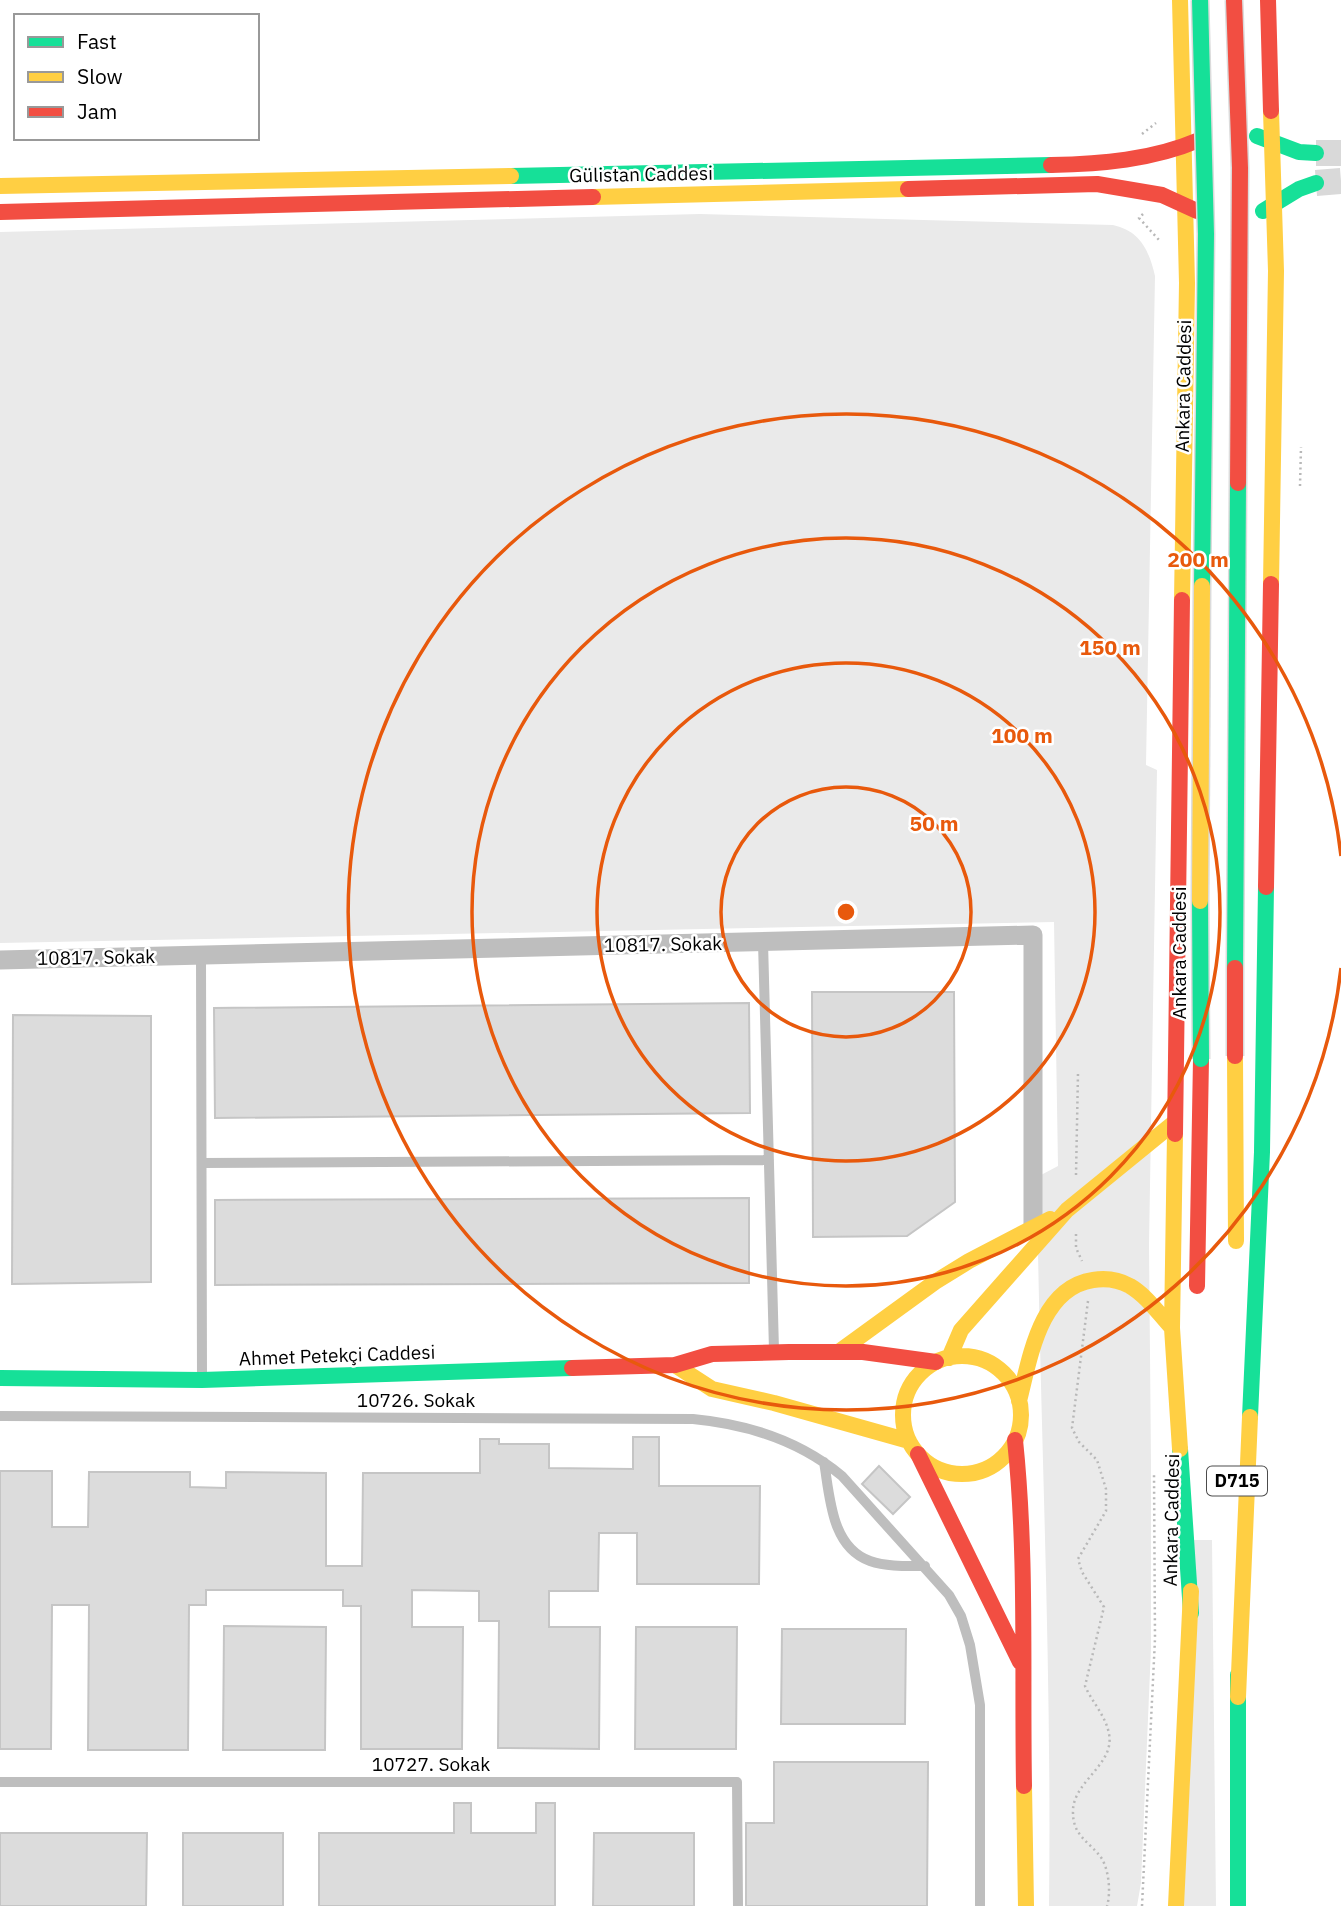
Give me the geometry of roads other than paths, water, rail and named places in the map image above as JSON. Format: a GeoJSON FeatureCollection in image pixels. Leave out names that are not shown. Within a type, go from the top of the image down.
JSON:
{"type":"FeatureCollection","features":[{"type":"Feature","properties":{"kind":"main road"},"geometry":{"type":"LineString","coordinates":[[1180,0],[1187,284],[1172,1328],[1191,1613]]}},
{"type":"Feature","properties":{"kind":"main road","name":"Ankara Caddesi"},"geometry":{"type":"LineString","coordinates":[[1196,1308],[1201,1059],[1199,792],[1206,234],[1200,0]]}},
{"type":"Feature","properties":{"kind":"main road"},"geometry":{"type":"LineString","coordinates":[[1234,0],[1240,168],[1236,1251]]}},
{"type":"Feature","properties":{"kind":"main road"},"geometry":{"type":"LineString","coordinates":[[1238,1697],[1262,1152],[1276,271],[1268,0]]}},
{"type":"Feature","properties":{"kind":"main road","name":"Gülistan Caddesi"},"geometry":{"type":"LineString","coordinates":[[0,186],[1084,164],[1126,160],[1185,146],[1223,132],[1248,134],[1299,152],[1316,153]]}},
{"type":"Feature","properties":{"kind":"main road","name":"Gülistan Caddesi"},"geometry":{"type":"LineString","coordinates":[[0,212],[1088,184],[1146,191],[1186,204],[1200,214],[1223,220],[1245,219],[1259,214],[1299,189],[1316,183]]}},
{"type":"Feature","properties":{"kind":"main road"},"geometry":{"type":"LineString","coordinates":[[1022,1666],[913,1446],[903,1416],[909,1390],[916,1379],[942,1360],[979,1308],[1072,1206],[1175,1122]]}},
{"type":"Feature","properties":{"kind":"main road"},"geometry":{"type":"LineString","coordinates":[[840,1351],[935,1282],[1072,1206]]}},
{"type":"Feature","properties":{"kind":"main road"},"geometry":{"type":"LineString","coordinates":[[674,1365],[712,1389],[774,1403],[913,1446],[937,1468],[962,1474],[988,1468],[999,1460],[1015,1440],[1020,1427],[1019,1401],[1035,1344],[1045,1317],[1055,1301],[1071,1288],[1089,1278],[1111,1279],[1130,1286],[1172,1328]]}},
{"type":"Feature","properties":{"kind":"main road","name":"Ahmet Petekçi Caddesi"},"geometry":{"type":"LineString","coordinates":[[0,1378],[202,1380],[674,1365],[712,1354],[775,1352],[840,1351],[942,1360]]}},
{"type":"Feature","properties":{"kind":"main road"},"geometry":{"type":"LineString","coordinates":[[942,1360],[975,1357],[987,1361],[1008,1378],[1019,1401]]}},
{"type":"Feature","properties":{"kind":"main road","name":"D715"},"geometry":{"type":"LineString","coordinates":[[1237,1363],[1238,1906]]}},
{"type":"Feature","properties":{"kind":"main road","name":"Ankara Caddesi"},"geometry":{"type":"LineString","coordinates":[[1176,1906],[1191,1613],[1194,1419]]}},
{"type":"Feature","properties":{"kind":"main road"},"geometry":{"type":"LineString","coordinates":[[1015,1440],[1022,1506],[1025,1601],[1022,1666],[1027,1906]]}},
{"type":"Feature","properties":{"kind":"street","name":"10817. Sokak"},"geometry":{"type":"LineString","coordinates":[[0,960],[1033,935],[1033,1228]]}},
{"type":"Feature","properties":{"kind":"lane"},"geometry":{"type":"LineString","coordinates":[[763,942],[775,1352]]}},
{"type":"Feature","properties":{"kind":"lane"},"geometry":{"type":"LineString","coordinates":[[201,955],[202,1380]]}},
{"type":"Feature","properties":{"kind":"lane"},"geometry":{"type":"LineString","coordinates":[[202,1163],[769,1160]]}},
{"type":"Feature","properties":{"kind":"lane","name":"10726. Sokak"},"geometry":{"type":"LineString","coordinates":[[0,1416],[693,1419],[718,1421],[771,1436],[824,1462],[842,1476],[925,1566],[949,1595],[961,1616],[976,1673],[980,1725],[980,1906]]}},
{"type":"Feature","properties":{"kind":"lane"},"geometry":{"type":"LineString","coordinates":[[824,1462],[834,1515],[841,1537],[852,1552],[871,1561],[925,1566]]}},
{"type":"Feature","properties":{"kind":"lane","name":"10727. Sokak"},"geometry":{"type":"LineString","coordinates":[[0,1782],[737,1782],[738,1906]]}},
{"type":"Feature","properties":{"kind":"tunnel"},"geometry":{"type":"LineString","coordinates":[[1316,153],[1341,153]]}},
{"type":"Feature","properties":{"kind":"tunnel"},"geometry":{"type":"LineString","coordinates":[[1316,183],[1341,181]]}}]}
